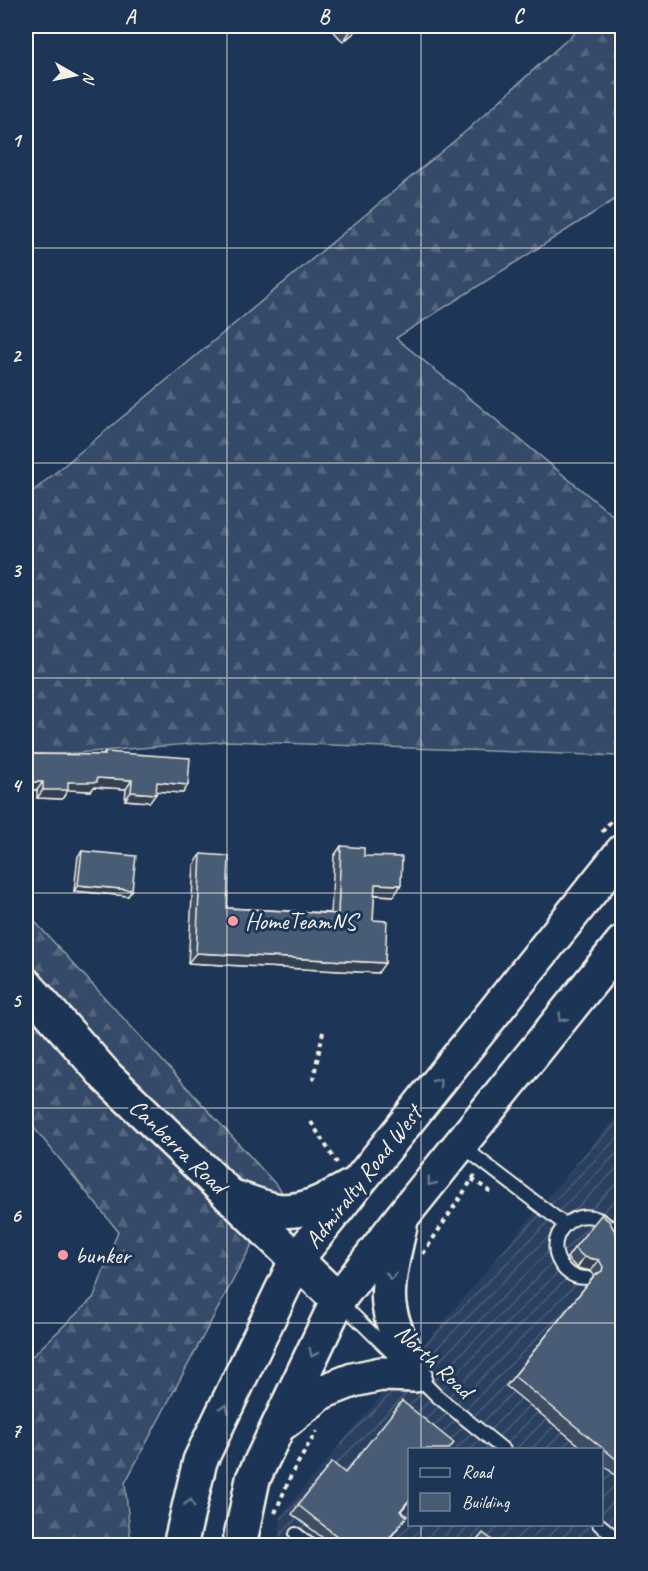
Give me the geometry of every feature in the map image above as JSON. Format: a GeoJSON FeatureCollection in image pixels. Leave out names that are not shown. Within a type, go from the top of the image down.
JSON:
{"type":"FeatureCollection","features":[{"type":"Feature","properties":{"kind":"main road","name":"Admiralty Road West"},"geometry":{"type":"LineString","coordinates":[[180,1545],[200,1461],[297,1259],[347,1173],[574,912],[622,852]]}},
{"type":"Feature","properties":{"kind":"main road"},"geometry":{"type":"LineString","coordinates":[[574,912],[612,879],[622,874]]}},
{"type":"Feature","properties":{"kind":"main road"},"geometry":{"type":"LineString","coordinates":[[239,1545],[254,1479],[338,1300],[622,943]]}},
{"type":"Feature","properties":{"kind":"main road","name":"Canberra Road"},"geometry":{"type":"LineString","coordinates":[[26,985],[107,1077],[338,1300]]}},
{"type":"Feature","properties":{"kind":"main road"},"geometry":{"type":"LineString","coordinates":[[230,1196],[275,1210],[303,1209],[324,1202],[347,1173]]}},
{"type":"Feature","properties":{"kind":"main road"},"geometry":{"type":"LineString","coordinates":[[278,1427],[322,1392],[353,1380],[381,1374],[415,1375],[400,1340],[389,1305],[391,1269],[401,1218]]}},
{"type":"Feature","properties":{"kind":"lane"},"geometry":{"type":"LineString","coordinates":[[461,1146],[564,1224]]}},
{"type":"Feature","properties":{"kind":"lane"},"geometry":{"type":"LineString","coordinates":[[587,1278],[568,1273],[559,1263],[555,1250],[557,1236],[564,1224],[576,1217],[590,1216],[603,1221],[614,1237],[622,1220]]}},
{"type":"Feature","properties":{"kind":"lane","name":"North Road"},"geometry":{"type":"LineString","coordinates":[[338,1300],[437,1396],[503,1448]]}},
{"type":"Feature","properties":{"kind":"lane"},"geometry":{"type":"LineString","coordinates":[[601,1526],[614,1541]]}},
{"type":"Feature","properties":{"kind":"lane"},"geometry":{"type":"LineString","coordinates":[[296,1534],[312,1545]]}},
{"type":"Feature","properties":{"kind":"path"},"geometry":{"type":"LineString","coordinates":[[313,1080],[323,1032]]}},
{"type":"Feature","properties":{"kind":"path"},"geometry":{"type":"LineString","coordinates":[[311,1122],[347,1173]]}},
{"type":"Feature","properties":{"kind":"path"},"geometry":{"type":"LineString","coordinates":[[275,1514],[292,1473],[321,1425]]}},
{"type":"Feature","properties":{"kind":"shaded area"},"geometry":{"type":"Polygon","coordinates":[[[622,1109],[622,1545],[278,1546],[281,1515],[622,1109]]]}},
{"type":"Feature","properties":{"kind":"green space"},"geometry":{"type":"Polygon","coordinates":[[[582,26],[622,26],[622,195],[396,338],[622,523],[622,749],[618,756],[228,741],[26,757],[26,497],[465,132],[582,26]]]}},
{"type":"Feature","properties":{"kind":"green space"},"geometry":{"type":"Polygon","coordinates":[[[26,912],[281,1190],[125,1483],[131,1545],[26,1545],[26,1362],[94,1297],[118,1231],[26,1118],[26,912]]]}},
{"type":"Feature","properties":{"kind":"building"},"geometry":{"type":"Polygon","coordinates":[[[105,752],[190,758],[188,785],[157,782],[156,794],[131,792],[132,780],[97,778],[97,782],[68,782],[68,790],[43,790],[43,782],[26,782],[26,754],[105,755],[105,752]]]}},
{"type":"Feature","properties":{"kind":"building","name":"HomeTeamNS"},"geometry":{"type":"Polygon","coordinates":[[[341,846],[364,848],[364,856],[402,857],[401,885],[375,884],[373,920],[387,921],[385,963],[196,953],[201,854],[229,856],[227,908],[338,914],[341,846]]]}},
{"type":"Feature","properties":{"kind":"building"},"geometry":{"type":"Polygon","coordinates":[[[82,851],[136,856],[132,890],[78,885],[82,851]]]}},
{"type":"Feature","properties":{"kind":"building"},"geometry":{"type":"Polygon","coordinates":[[[601,1215],[609,1221],[619,1238],[622,1238],[622,1464],[514,1376],[594,1276],[602,1271],[603,1267],[599,1260],[584,1257],[574,1248],[601,1215]]]}},
{"type":"Feature","properties":{"kind":"building"},"geometry":{"type":"Polygon","coordinates":[[[402,1401],[454,1443],[450,1448],[408,1448],[408,1501],[400,1511],[407,1516],[384,1545],[348,1545],[298,1505],[332,1462],[345,1473],[402,1401]]]}},
{"type":"Feature","properties":{"kind":"building"},"geometry":{"type":"Polygon","coordinates":[[[483,1533],[499,1545],[473,1545],[483,1533]]]}},
{"type":"Feature","properties":{"kind":"place","name":"HomeTeamNS"},"geometry":{"type":"Point","coordinates":[233,921]}},
{"type":"Feature","properties":{"kind":"place","name":"bunker"},"geometry":{"type":"Point","coordinates":[63,1255]}}]}
